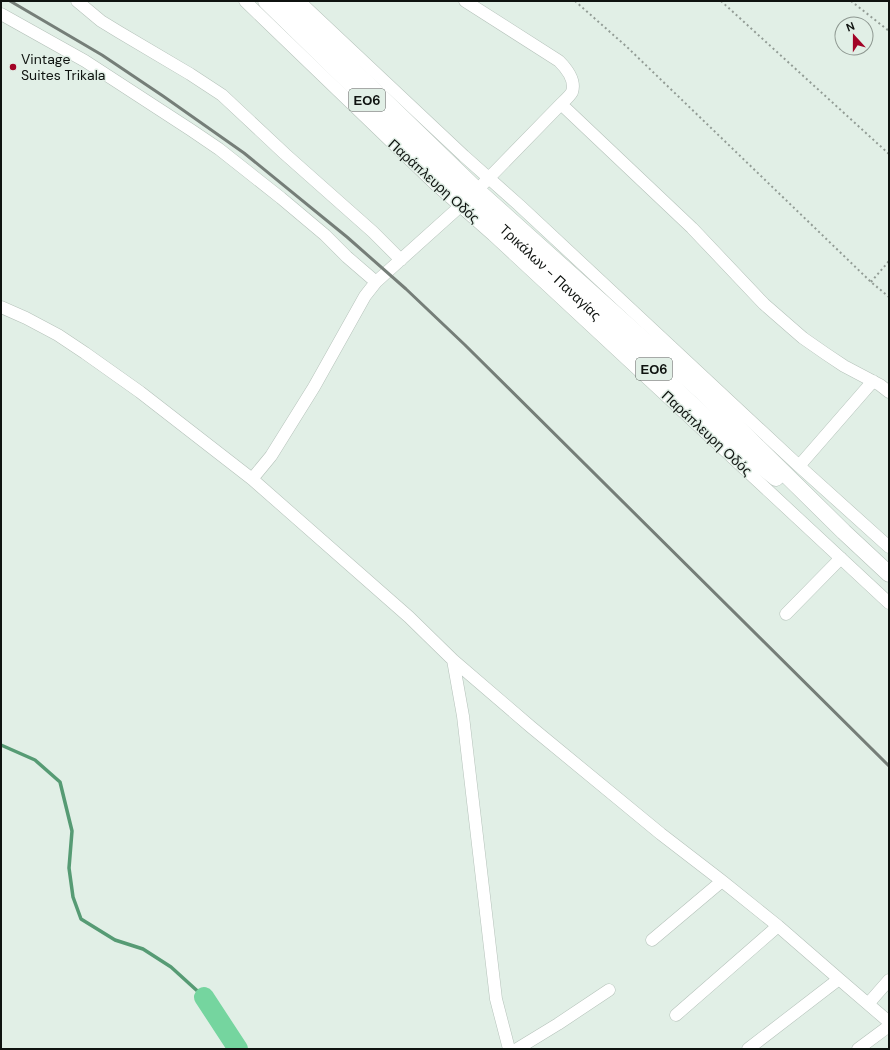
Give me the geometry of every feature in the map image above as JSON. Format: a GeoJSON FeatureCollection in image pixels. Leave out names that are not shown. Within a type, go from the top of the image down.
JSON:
{"type":"FeatureCollection","features":[{"type":"Feature","properties":{"kind":"main road","name":"Τρικάλων - Παναγίας"},"geometry":{"type":"LineString","coordinates":[[266,1],[445,176],[742,451],[844,532],[889,574]]}},
{"type":"Feature","properties":{"kind":"main road","name":"Τρικάλων - Παναγίας"},"geometry":{"type":"LineString","coordinates":[[282,1],[469,198]]}},
{"type":"Feature","properties":{"kind":"street"},"geometry":{"type":"LineString","coordinates":[[77,1],[101,21],[222,95],[285,154],[373,232],[401,260]]}},
{"type":"Feature","properties":{"kind":"street","name":"Παράπλευρη Οδός"},"geometry":{"type":"LineString","coordinates":[[245,1],[434,183],[469,198],[889,603]]}},
{"type":"Feature","properties":{"kind":"street"},"geometry":{"type":"LineString","coordinates":[[299,1],[799,466],[889,547]]}},
{"type":"Feature","properties":{"kind":"street"},"geometry":{"type":"LineString","coordinates":[[252,479],[271,456],[314,387],[362,302],[376,282],[469,198],[572,93],[573,84],[569,72],[559,61],[465,1]]}},
{"type":"Feature","properties":{"kind":"street"},"geometry":{"type":"LineString","coordinates":[[1,14],[116,80],[219,149],[281,198],[376,282]]}},
{"type":"Feature","properties":{"kind":"street"},"geometry":{"type":"LineString","coordinates":[[561,104],[692,228],[764,304],[803,338],[844,366],[873,381],[889,392]]}},
{"type":"Feature","properties":{"kind":"street"},"geometry":{"type":"LineString","coordinates":[[1,307],[58,335],[85,353],[146,397],[252,479],[409,617],[453,660],[531,727],[661,834],[778,926],[889,1022]]}},
{"type":"Feature","properties":{"kind":"street"},"geometry":{"type":"LineString","coordinates":[[799,466],[873,381]]}},
{"type":"Feature","properties":{"kind":"street"},"geometry":{"type":"LineString","coordinates":[[786,614],[841,558]]}},
{"type":"Feature","properties":{"kind":"street"},"geometry":{"type":"LineString","coordinates":[[453,660],[464,724],[496,999],[509,1049]]}},
{"type":"Feature","properties":{"kind":"street"},"geometry":{"type":"LineString","coordinates":[[652,940],[722,881]]}},
{"type":"Feature","properties":{"kind":"street"},"geometry":{"type":"LineString","coordinates":[[676,1015],[778,926]]}},
{"type":"Feature","properties":{"kind":"street"},"geometry":{"type":"LineString","coordinates":[[748,1049],[839,979]]}},
{"type":"Feature","properties":{"kind":"street"},"geometry":{"type":"LineString","coordinates":[[868,1004],[889,980]]}},
{"type":"Feature","properties":{"kind":"street"},"geometry":{"type":"LineString","coordinates":[[517,1049],[558,1024],[608,990]]}},
{"type":"Feature","properties":{"kind":"street"},"geometry":{"type":"LineString","coordinates":[[858,1049],[889,1026]]}},
{"type":"Feature","properties":{"kind":"path"},"geometry":{"type":"LineString","coordinates":[[575,1],[626,47],[871,282],[889,297]]}},
{"type":"Feature","properties":{"kind":"path"},"geometry":{"type":"LineString","coordinates":[[721,1],[889,154]]}},
{"type":"Feature","properties":{"kind":"path"},"geometry":{"type":"LineString","coordinates":[[851,1],[889,31]]}},
{"type":"Feature","properties":{"kind":"path"},"geometry":{"type":"LineString","coordinates":[[871,282],[889,261]]}},
{"type":"Feature","properties":{"kind":"waterway"},"geometry":{"type":"LineString","coordinates":[[1,745],[35,760],[60,782],[72,831],[69,868],[73,897],[81,919],[115,940],[143,949],[171,967],[204,997]]}},
{"type":"Feature","properties":{"kind":"waterway"},"geometry":{"type":"LineString","coordinates":[[204,997],[238,1049]]}},
{"type":"Feature","properties":{"kind":"railway"},"geometry":{"type":"LineString","coordinates":[[10,1],[102,55],[163,96],[244,153],[347,237],[406,289],[465,345],[889,766]]}},
{"type":"Feature","properties":{"kind":"place","name":"Vintage Suites Trikala"},"geometry":{"type":"Point","coordinates":[13,67]}}]}
